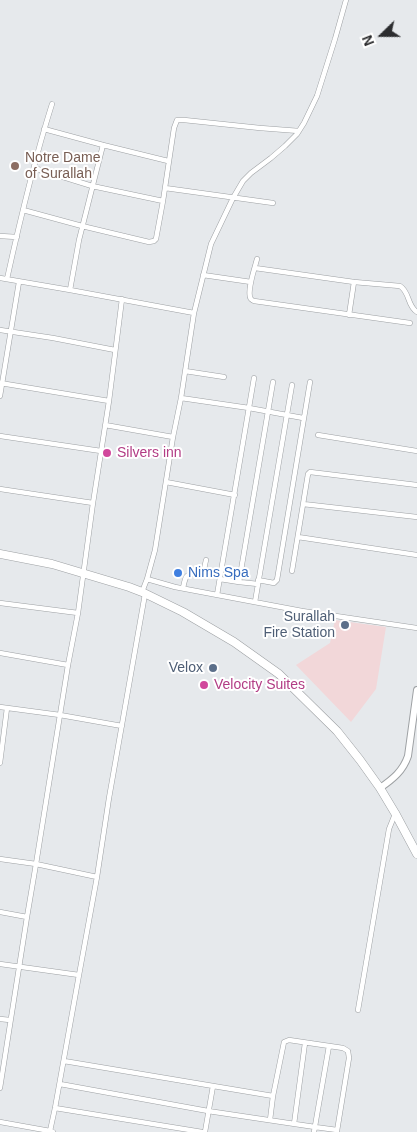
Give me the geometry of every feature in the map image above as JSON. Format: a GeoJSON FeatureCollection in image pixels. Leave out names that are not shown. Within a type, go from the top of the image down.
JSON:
{"type":"FeatureCollection","features":[{"type":"Feature","properties":{"kind":"highway"},"geometry":{"type":"LineString","coordinates":[[0,554],[52,564],[144,593],[183,612],[234,642],[279,674],[337,731],[380,788],[417,854]]}},
{"type":"Feature","properties":{"kind":"main road"},"geometry":{"type":"LineString","coordinates":[[380,788],[395,777],[405,764],[408,756],[417,690]]}},
{"type":"Feature","properties":{"kind":"street"},"geometry":{"type":"LineString","coordinates":[[0,1122],[52,1132],[144,593],[155,550],[194,313],[211,244],[233,198],[247,176],[285,146],[304,123],[316,96],[336,39],[346,0]]}},
{"type":"Feature","properties":{"kind":"street"},"geometry":{"type":"LineString","coordinates":[[7,279],[16,237],[52,104]]}},
{"type":"Feature","properties":{"kind":"street"},"geometry":{"type":"LineString","coordinates":[[23,210],[82,226],[150,242],[154,241],[156,239],[163,201],[174,128],[178,120],[299,131]]}},
{"type":"Feature","properties":{"kind":"street"},"geometry":{"type":"LineString","coordinates":[[44,129],[168,160]]}},
{"type":"Feature","properties":{"kind":"street"},"geometry":{"type":"LineString","coordinates":[[70,290],[82,226],[103,145]]}},
{"type":"Feature","properties":{"kind":"street"},"geometry":{"type":"LineString","coordinates":[[34,168],[92,186],[163,201]]}},
{"type":"Feature","properties":{"kind":"street"},"geometry":{"type":"LineString","coordinates":[[165,188],[272,203]]}},
{"type":"Feature","properties":{"kind":"street"},"geometry":{"type":"LineString","coordinates":[[0,236],[16,237]]}},
{"type":"Feature","properties":{"kind":"street"},"geometry":{"type":"LineString","coordinates":[[257,259],[250,295],[254,301],[410,323]]}},
{"type":"Feature","properties":{"kind":"street"},"geometry":{"type":"LineString","coordinates":[[255,268],[354,282],[397,285],[405,289],[412,309],[417,312]]}},
{"type":"Feature","properties":{"kind":"street"},"geometry":{"type":"LineString","coordinates":[[203,275],[251,282]]}},
{"type":"Feature","properties":{"kind":"street"},"geometry":{"type":"LineString","coordinates":[[0,278],[194,313]]}},
{"type":"Feature","properties":{"kind":"street"},"geometry":{"type":"LineString","coordinates":[[0,396],[19,282]]}},
{"type":"Feature","properties":{"kind":"street"},"geometry":{"type":"LineString","coordinates":[[350,316],[354,282]]}},
{"type":"Feature","properties":{"kind":"street"},"geometry":{"type":"LineString","coordinates":[[0,1088],[68,664],[78,613],[106,425],[122,299]]}},
{"type":"Feature","properties":{"kind":"street"},"geometry":{"type":"LineString","coordinates":[[0,330],[115,350]]}},
{"type":"Feature","properties":{"kind":"street"},"geometry":{"type":"LineString","coordinates":[[185,371],[224,377]]}},
{"type":"Feature","properties":{"kind":"street"},"geometry":{"type":"LineString","coordinates":[[217,595],[254,378]]}},
{"type":"Feature","properties":{"kind":"street"},"geometry":{"type":"LineString","coordinates":[[239,582],[273,382]]}},
{"type":"Feature","properties":{"kind":"street"},"geometry":{"type":"LineString","coordinates":[[220,580],[274,583],[277,580],[310,382]]}},
{"type":"Feature","properties":{"kind":"street"},"geometry":{"type":"LineString","coordinates":[[1,383],[109,401]]}},
{"type":"Feature","properties":{"kind":"street"},"geometry":{"type":"LineString","coordinates":[[255,602],[292,385]]}},
{"type":"Feature","properties":{"kind":"street"},"geometry":{"type":"LineString","coordinates":[[181,398],[303,418]]}},
{"type":"Feature","properties":{"kind":"street"},"geometry":{"type":"LineString","coordinates":[[106,425],[173,437]]}},
{"type":"Feature","properties":{"kind":"street"},"geometry":{"type":"LineString","coordinates":[[318,434],[417,451]]}},
{"type":"Feature","properties":{"kind":"street"},"geometry":{"type":"LineString","coordinates":[[0,436],[101,451]]}},
{"type":"Feature","properties":{"kind":"street"},"geometry":{"type":"LineString","coordinates":[[292,571],[308,474],[311,472],[417,485]]}},
{"type":"Feature","properties":{"kind":"street"},"geometry":{"type":"LineString","coordinates":[[166,482],[235,495]]}},
{"type":"Feature","properties":{"kind":"street"},"geometry":{"type":"LineString","coordinates":[[0,489],[93,503]]}},
{"type":"Feature","properties":{"kind":"street"},"geometry":{"type":"LineString","coordinates":[[303,504],[417,517]]}},
{"type":"Feature","properties":{"kind":"street"},"geometry":{"type":"LineString","coordinates":[[298,537],[417,555]]}},
{"type":"Feature","properties":{"kind":"street"},"geometry":{"type":"LineString","coordinates":[[183,588],[187,575],[191,573],[203,574],[206,560]]}},
{"type":"Feature","properties":{"kind":"street"},"geometry":{"type":"LineString","coordinates":[[147,579],[255,602],[417,628]]}},
{"type":"Feature","properties":{"kind":"street"},"geometry":{"type":"LineString","coordinates":[[0,603],[78,613]]}},
{"type":"Feature","properties":{"kind":"street"},"geometry":{"type":"LineString","coordinates":[[0,653],[68,664]]}},
{"type":"Feature","properties":{"kind":"street"},"geometry":{"type":"LineString","coordinates":[[0,707],[122,726]]}},
{"type":"Feature","properties":{"kind":"street"},"geometry":{"type":"LineString","coordinates":[[0,763],[7,708]]}},
{"type":"Feature","properties":{"kind":"street"},"geometry":{"type":"LineString","coordinates":[[358,1010],[389,829],[395,813]]}},
{"type":"Feature","properties":{"kind":"street"},"geometry":{"type":"LineString","coordinates":[[0,859],[97,876]]}},
{"type":"Feature","properties":{"kind":"street"},"geometry":{"type":"LineString","coordinates":[[0,912],[27,916]]}},
{"type":"Feature","properties":{"kind":"street"},"geometry":{"type":"LineString","coordinates":[[0,964],[78,974]]}},
{"type":"Feature","properties":{"kind":"street"},"geometry":{"type":"LineString","coordinates":[[0,1018],[10,1020]]}},
{"type":"Feature","properties":{"kind":"street"},"geometry":{"type":"LineString","coordinates":[[60,1084],[208,1111],[294,1124],[315,1130],[337,1131],[349,1062],[349,1053],[346,1049],[289,1040],[284,1042],[270,1120]]}},
{"type":"Feature","properties":{"kind":"street"},"geometry":{"type":"LineString","coordinates":[[294,1124],[306,1043]]}},
{"type":"Feature","properties":{"kind":"street"},"geometry":{"type":"LineString","coordinates":[[315,1130],[329,1046]]}},
{"type":"Feature","properties":{"kind":"street"},"geometry":{"type":"LineString","coordinates":[[64,1061],[273,1096]]}},
{"type":"Feature","properties":{"kind":"street"},"geometry":{"type":"LineString","coordinates":[[55,1108],[203,1132],[213,1086]]}},
{"type":"Feature","properties":{"kind":"shaded area"},"geometry":{"type":"Polygon","coordinates":[[[335,620],[386,627],[376,689],[351,722],[296,665],[330,643],[335,620]]]}},
{"type":"Feature","properties":{"kind":"place","name":"Notre Dame of Surallah"},"geometry":{"type":"Point","coordinates":[15,166]}},
{"type":"Feature","properties":{"kind":"place","name":"Silvers inn"},"geometry":{"type":"Point","coordinates":[107,453]}},
{"type":"Feature","properties":{"kind":"place","name":"Nims Spa"},"geometry":{"type":"Point","coordinates":[178,573]}},
{"type":"Feature","properties":{"kind":"place","name":"Surallah Fire Station"},"geometry":{"type":"Point","coordinates":[345,625]}},
{"type":"Feature","properties":{"kind":"place","name":"Velox"},"geometry":{"type":"Point","coordinates":[213,668]}},
{"type":"Feature","properties":{"kind":"place","name":"Velocity Suites"},"geometry":{"type":"Point","coordinates":[204,685]}}]}
